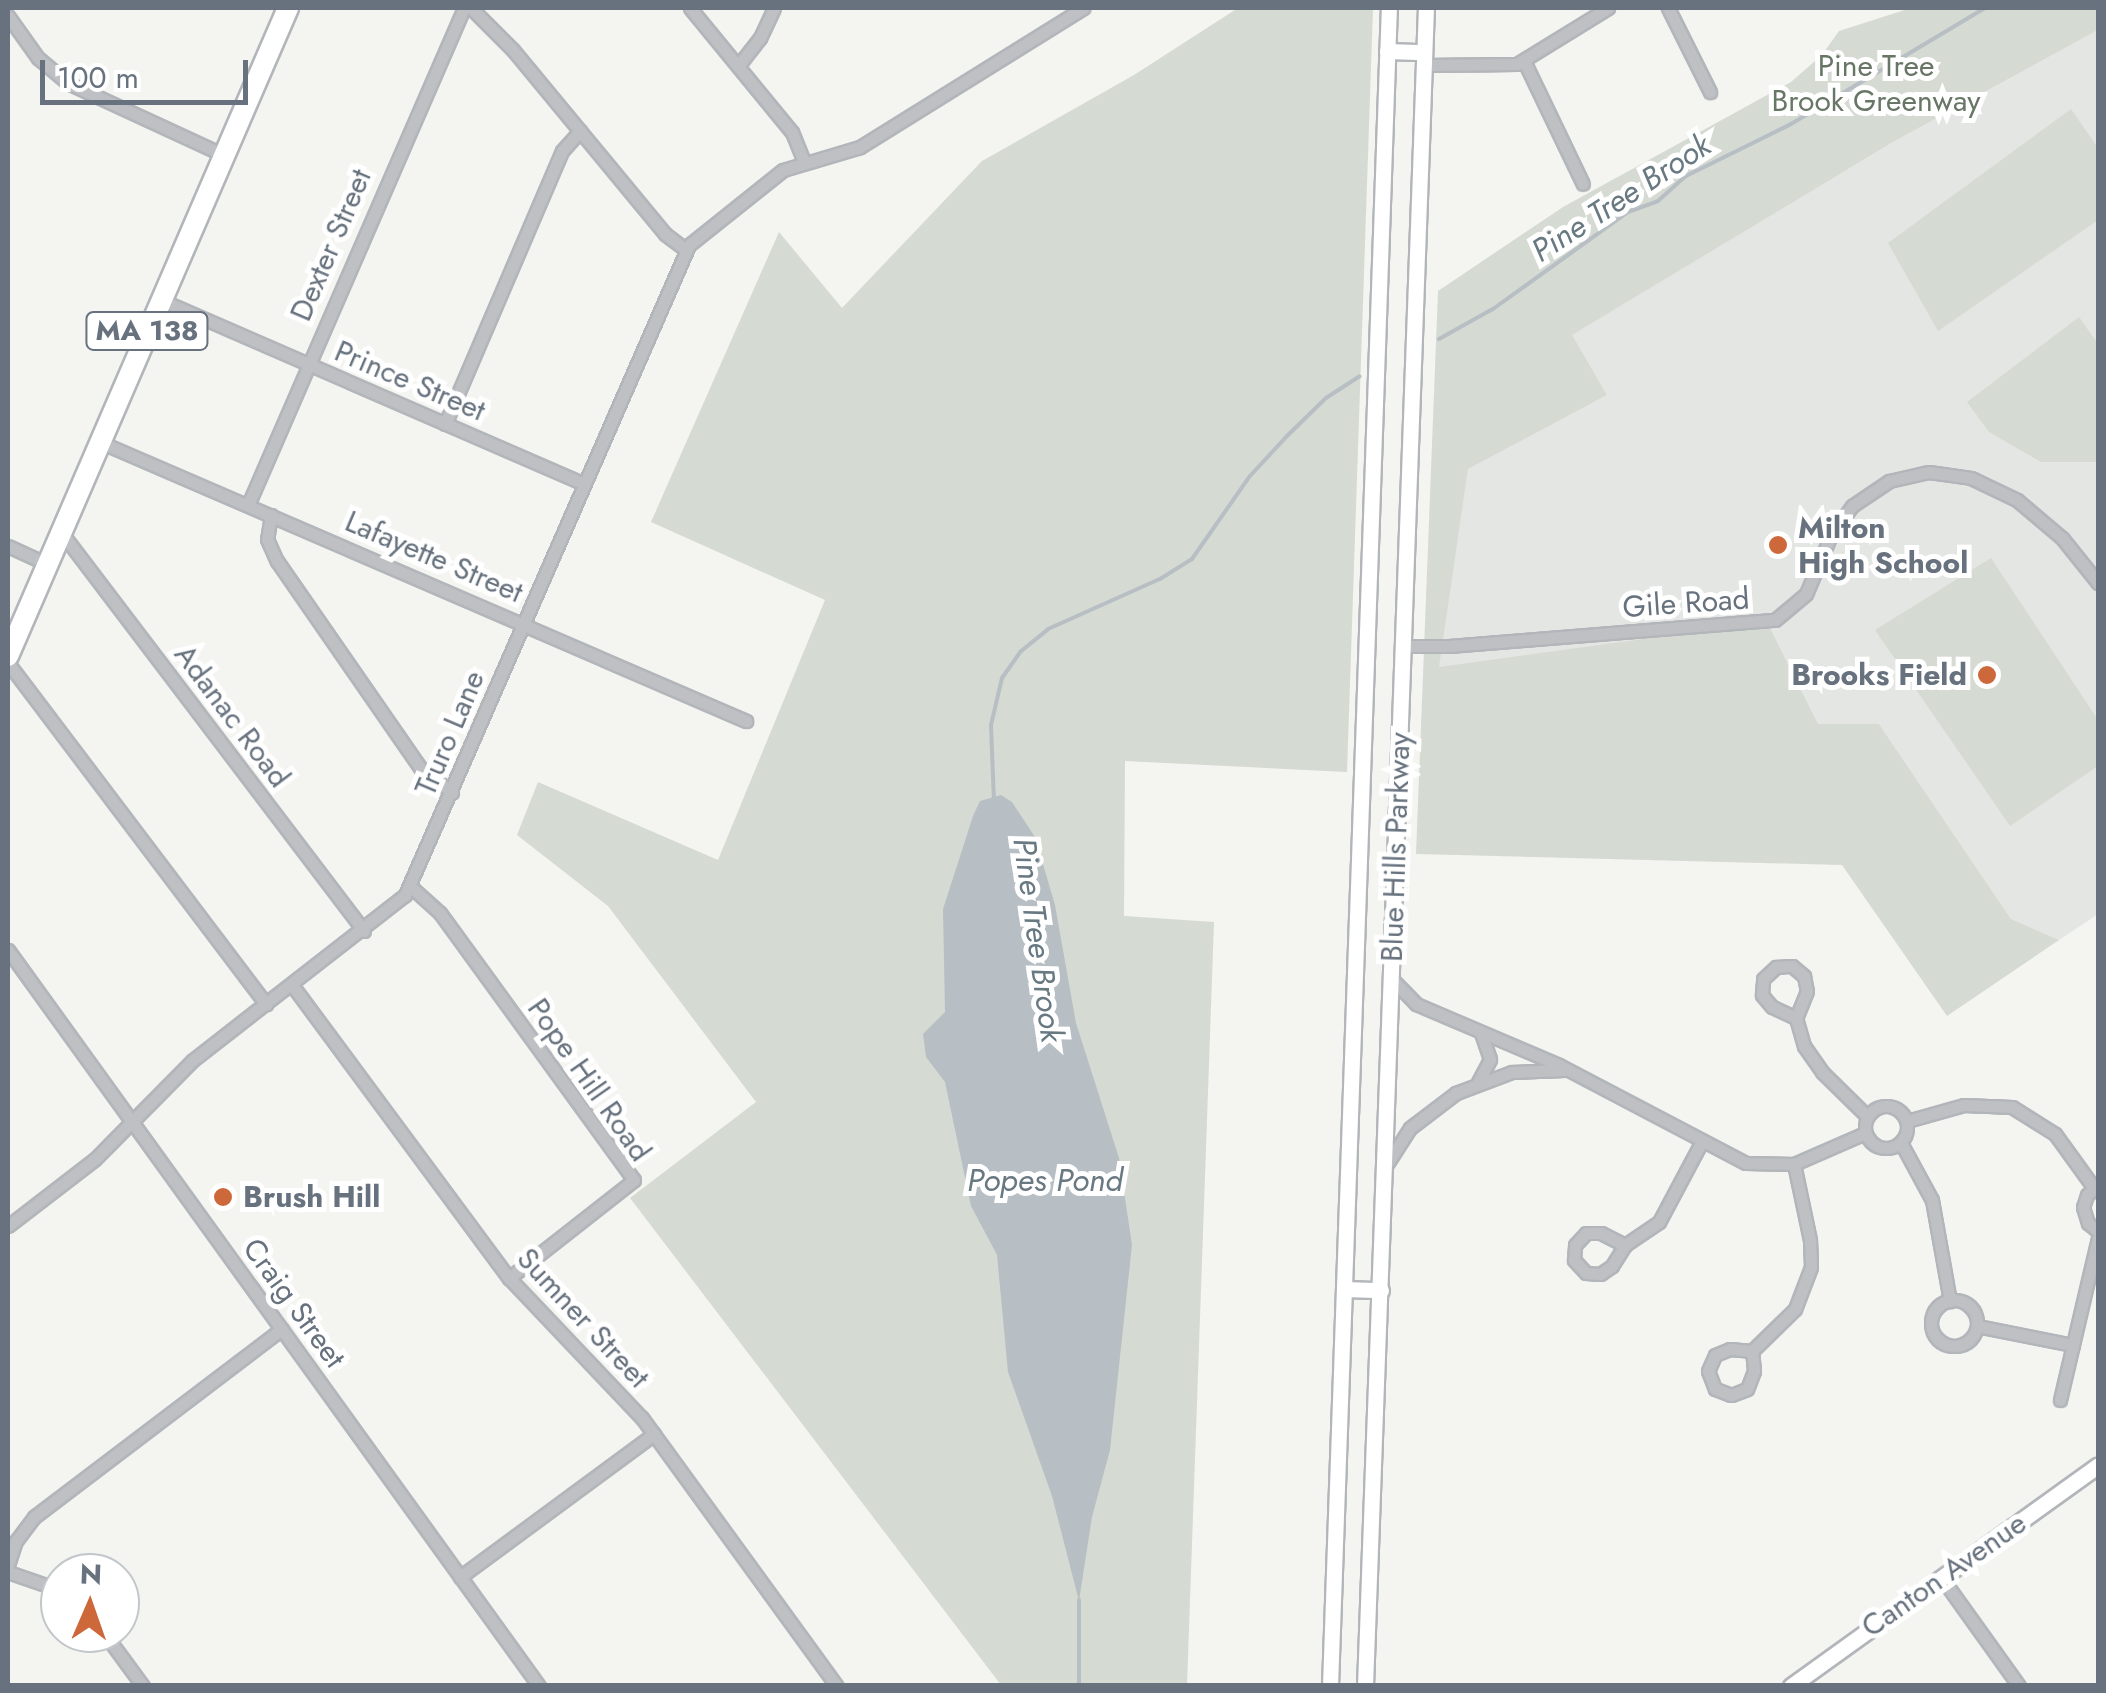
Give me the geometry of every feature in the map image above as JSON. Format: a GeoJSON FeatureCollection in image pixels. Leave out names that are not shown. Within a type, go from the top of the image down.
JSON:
{"type":"FeatureCollection","features":[{"type":"Feature","properties":{"kind":"highway","name":"MA 138"},"geometry":{"type":"LineString","coordinates":[[8,659],[288,8]]}},
{"type":"Feature","properties":{"kind":"main road","name":"Blue Hills Parkway"},"geometry":{"type":"LineString","coordinates":[[1330,1686],[1389,8]]}},
{"type":"Feature","properties":{"kind":"main road","name":"Blue Hills Parkway"},"geometry":{"type":"LineString","coordinates":[[1365,1686],[1426,8]]}},
{"type":"Feature","properties":{"kind":"main road"},"geometry":{"type":"LineString","coordinates":[[1387,51],[1424,58]]}},
{"type":"Feature","properties":{"kind":"main road"},"geometry":{"type":"LineString","coordinates":[[1345,1289],[1381,1290]]}},
{"type":"Feature","properties":{"kind":"main road","name":"Canton Avenue"},"geometry":{"type":"LineString","coordinates":[[1790,1686],[2098,1465]]}},
{"type":"Feature","properties":{"kind":"street"},"geometry":{"type":"LineString","coordinates":[[468,8],[580,131],[665,234],[686,250]]}},
{"type":"Feature","properties":{"kind":"street","name":"Dexter Street"},"geometry":{"type":"LineString","coordinates":[[248,505],[468,8]]}},
{"type":"Feature","properties":{"kind":"street"},"geometry":{"type":"LineString","coordinates":[[690,8],[792,132],[804,160]]}},
{"type":"Feature","properties":{"kind":"street"},"geometry":{"type":"LineString","coordinates":[[738,66],[760,38],[774,8]]}},
{"type":"Feature","properties":{"kind":"street","name":"Truro Lane"},"geometry":{"type":"LineString","coordinates":[[8,1226],[80,1172],[179,1072],[364,931],[398,903],[410,886],[686,250],[764,183],[804,160],[842,154],[871,140],[1083,8]]}},
{"type":"Feature","properties":{"kind":"street"},"geometry":{"type":"LineString","coordinates":[[1424,58],[1501,66],[1524,61],[1608,8]]}},
{"type":"Feature","properties":{"kind":"street"},"geometry":{"type":"LineString","coordinates":[[1668,8],[1710,92]]}},
{"type":"Feature","properties":{"kind":"street"},"geometry":{"type":"LineString","coordinates":[[8,16],[38,58],[58,77],[224,155]]}},
{"type":"Feature","properties":{"kind":"street"},"geometry":{"type":"LineString","coordinates":[[1524,61],[1583,184]]}},
{"type":"Feature","properties":{"kind":"street"},"geometry":{"type":"LineString","coordinates":[[445,424],[559,158],[580,131]]}},
{"type":"Feature","properties":{"kind":"street","name":"Prince Street"},"geometry":{"type":"LineString","coordinates":[[161,300],[584,484]]}},
{"type":"Feature","properties":{"kind":"street","name":"Lafayette Street"},"geometry":{"type":"LineString","coordinates":[[100,442],[524,622],[746,722]]}},
{"type":"Feature","properties":{"kind":"street","name":"Gile Road"},"geometry":{"type":"LineString","coordinates":[[1402,646],[1449,646],[1774,620],[1806,594],[1831,534],[1852,506],[1890,480],[1930,472],[1981,481],[2017,500],[2062,538],[2098,583]]}},
{"type":"Feature","properties":{"kind":"street"},"geometry":{"type":"LineString","coordinates":[[271,515],[267,539],[277,562],[420,770],[452,792]]}},
{"type":"Feature","properties":{"kind":"street","name":"Adanac Road"},"geometry":{"type":"LineString","coordinates":[[61,532],[364,931]]}},
{"type":"Feature","properties":{"kind":"street"},"geometry":{"type":"LineString","coordinates":[[8,546],[47,564]]}},
{"type":"Feature","properties":{"kind":"street"},"geometry":{"type":"LineString","coordinates":[[8,659],[266,1004]]}},
{"type":"Feature","properties":{"kind":"street","name":"Pope Hill Road"},"geometry":{"type":"LineString","coordinates":[[410,886],[440,912],[634,1180],[509,1278]]}},
{"type":"Feature","properties":{"kind":"street","name":"Craig Street"},"geometry":{"type":"LineString","coordinates":[[8,950],[539,1686]]}},
{"type":"Feature","properties":{"kind":"street"},"geometry":{"type":"LineString","coordinates":[[1796,1018],[1772,1008],[1762,995],[1763,979],[1776,967],[1792,966],[1806,980],[1807,991],[1796,1018],[1812,1059],[1867,1116],[1866,1133]]}},
{"type":"Feature","properties":{"kind":"street"},"geometry":{"type":"LineString","coordinates":[[1392,978],[1416,1004],[1573,1071],[1702,1142],[1756,1166],[1794,1164],[1866,1133]]}},
{"type":"Feature","properties":{"kind":"street","name":"Sumner Street"},"geometry":{"type":"LineString","coordinates":[[292,985],[509,1278],[654,1434],[836,1686]]}},
{"type":"Feature","properties":{"kind":"street"},"geometry":{"type":"LineString","coordinates":[[1478,1030],[1490,1052],[1489,1065],[1478,1082]]}},
{"type":"Feature","properties":{"kind":"street"},"geometry":{"type":"LineString","coordinates":[[1385,1168],[1418,1121],[1446,1098],[1478,1082],[1526,1070],[1573,1071]]}},
{"type":"Feature","properties":{"kind":"street"},"geometry":{"type":"LineString","coordinates":[[1908,1121],[1974,1104],[2022,1110],[2054,1134],[2096,1187],[2084,1199],[2083,1212],[2098,1234],[2060,1400]]}},
{"type":"Feature","properties":{"kind":"street"},"geometry":{"type":"LineString","coordinates":[[1867,1116],[1878,1108],[1891,1108],[1908,1121]]}},
{"type":"Feature","properties":{"kind":"street"},"geometry":{"type":"LineString","coordinates":[[1866,1133],[1882,1146],[1901,1143],[1908,1133],[1908,1121]]}},
{"type":"Feature","properties":{"kind":"street"},"geometry":{"type":"LineString","coordinates":[[1624,1245],[1590,1232],[1577,1241],[1573,1256],[1583,1272],[1596,1275],[1609,1269],[1624,1245],[1659,1222],[1702,1142]]}},
{"type":"Feature","properties":{"kind":"street"},"geometry":{"type":"LineString","coordinates":[[1901,1143],[1935,1208],[1950,1300]]}},
{"type":"Feature","properties":{"kind":"street"},"geometry":{"type":"LineString","coordinates":[[1752,1351],[1754,1375],[1747,1389],[1731,1396],[1715,1389],[1708,1371],[1715,1356],[1726,1350],[1752,1351],[1790,1317],[1811,1267],[1794,1164]]}},
{"type":"Feature","properties":{"kind":"street"},"geometry":{"type":"LineString","coordinates":[[1950,1300],[1969,1305],[1977,1326],[1973,1336],[1961,1345],[1939,1340],[1932,1317],[1950,1300]]}},
{"type":"Feature","properties":{"kind":"street"},"geometry":{"type":"LineString","coordinates":[[1977,1326],[2073,1345]]}},
{"type":"Feature","properties":{"kind":"street"},"geometry":{"type":"LineString","coordinates":[[40,1582],[8,1569],[16,1541],[34,1517],[282,1329]]}},
{"type":"Feature","properties":{"kind":"street"},"geometry":{"type":"LineString","coordinates":[[460,1577],[654,1434]]}},
{"type":"Feature","properties":{"kind":"street"},"geometry":{"type":"LineString","coordinates":[[1941,1577],[2019,1686]]}},
{"type":"Feature","properties":{"kind":"street"},"geometry":{"type":"LineString","coordinates":[[119,1653],[143,1686]]}},
{"type":"Feature","properties":{"kind":"shaded area","name":"Milton High School"},"geometry":{"type":"Polygon","coordinates":[[[2098,30],[2098,914],[2059,940],[2011,919],[1879,724],[1818,724],[1767,622],[1438,668],[1468,468],[1607,395],[1571,335],[1893,142],[2098,30]]]}},
{"type":"Feature","properties":{"kind":"green space"},"geometry":{"type":"Polygon","coordinates":[[[1238,8],[1373,8],[1347,772],[1125,761],[1124,916],[1214,922],[1187,1685],[1001,1685],[630,1198],[756,1102],[608,906],[517,835],[538,782],[718,860],[825,600],[651,522],[779,232],[842,308],[982,161],[1134,75],[1238,8]]]}},
{"type":"Feature","properties":{"kind":"green space","name":"Pine Tree Brook Greenway"},"geometry":{"type":"Polygon","coordinates":[[[1911,8],[2098,8],[2098,30],[1893,142],[1572,335],[1607,395],[1468,469],[1439,667],[1767,622],[1818,724],[1879,724],[2011,919],[2059,940],[1947,1016],[1842,865],[1416,854],[1438,291],[1563,207],[1791,82],[1822,55],[1839,31],[1911,8]]]}},
{"type":"Feature","properties":{"kind":"green space"},"geometry":{"type":"Polygon","coordinates":[[[2071,109],[2098,148],[2098,220],[1938,331],[1888,243],[2071,109]]]}},
{"type":"Feature","properties":{"kind":"green space"},"geometry":{"type":"Polygon","coordinates":[[[2079,317],[2098,344],[2098,462],[2041,462],[1989,432],[1967,402],[2079,317]]]}},
{"type":"Feature","properties":{"kind":"green space","name":"Brooks Field"},"geometry":{"type":"Polygon","coordinates":[[[1991,558],[2098,720],[2098,766],[2010,826],[1875,630],[1991,558]]]}},
{"type":"Feature","properties":{"kind":"water","name":"Popes Pond"},"geometry":{"type":"Polygon","coordinates":[[[1001,795],[1012,802],[1035,837],[1055,905],[1076,1023],[1119,1158],[1132,1245],[1110,1450],[1092,1517],[1079,1601],[1052,1496],[1008,1372],[997,1255],[971,1206],[945,1082],[926,1057],[923,1034],[945,1012],[943,909],[973,816],[980,801],[1001,795]]]}},
{"type":"Feature","properties":{"kind":"waterway","name":"Pine Tree Brook"},"geometry":{"type":"LineString","coordinates":[[1439,339],[1493,309],[1628,212],[1658,201],[1686,176],[1791,124],[1985,8]]}},
{"type":"Feature","properties":{"kind":"waterway","name":"Pine Tree Brook"},"geometry":{"type":"LineString","coordinates":[[994,801],[991,725],[1002,678],[1020,652],[1048,629],[1160,579],[1192,559],[1250,476],[1326,398],[1360,376]]}},
{"type":"Feature","properties":{"kind":"waterway","name":"Pine Tree Brook"},"geometry":{"type":"LineString","coordinates":[[1079,1600],[1079,1686]]}},
{"type":"Feature","properties":{"kind":"place","name":"Milton High School"},"geometry":{"type":"Point","coordinates":[1778,545]}},
{"type":"Feature","properties":{"kind":"place","name":"Brooks Field"},"geometry":{"type":"Point","coordinates":[1987,675]}},
{"type":"Feature","properties":{"kind":"place","name":"Brush Hill"},"geometry":{"type":"Point","coordinates":[223,1197]}}]}
